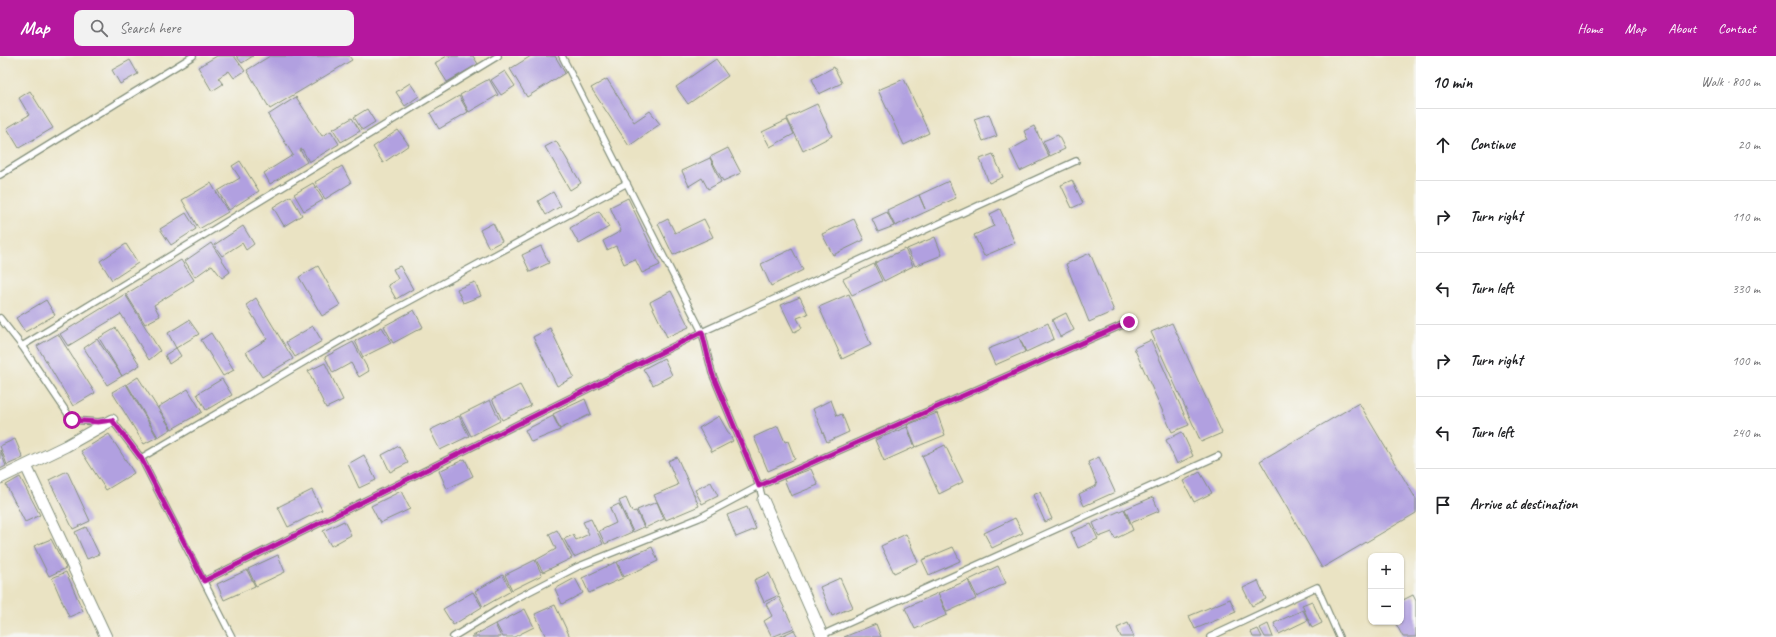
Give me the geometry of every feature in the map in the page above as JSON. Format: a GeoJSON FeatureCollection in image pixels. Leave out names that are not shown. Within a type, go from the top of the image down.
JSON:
{"type":"FeatureCollection","features":[{"type":"Feature","properties":{"kind":"street"},"geometry":{"type":"LineString","coordinates":[[0,478],[26,466],[112,420]]}},
{"type":"Feature","properties":{"kind":"street"},"geometry":{"type":"LineString","coordinates":[[26,466],[106,637]]}},
{"type":"Feature","properties":{"kind":"street"},"geometry":{"type":"LineString","coordinates":[[763,500],[822,636]]}},
{"type":"Feature","properties":{"kind":"lane"},"geometry":{"type":"LineString","coordinates":[[0,175],[192,56]]}},
{"type":"Feature","properties":{"kind":"lane"},"geometry":{"type":"LineString","coordinates":[[22,346],[498,56]]}},
{"type":"Feature","properties":{"kind":"lane"},"geometry":{"type":"LineString","coordinates":[[562,56],[702,332],[712,373],[759,486],[763,500]]}},
{"type":"Feature","properties":{"kind":"lane"},"geometry":{"type":"LineString","coordinates":[[204,581],[702,332],[1076,161]]}},
{"type":"Feature","properties":{"kind":"lane"},"geometry":{"type":"LineString","coordinates":[[141,458],[384,315],[627,183]]}},
{"type":"Feature","properties":{"kind":"lane"},"geometry":{"type":"LineString","coordinates":[[0,318],[22,346],[72,420],[98,422],[112,420],[141,458],[232,637]]}},
{"type":"Feature","properties":{"kind":"lane"},"geometry":{"type":"LineString","coordinates":[[453,637],[515,599],[565,573],[637,542],[699,518],[759,486],[1129,322]]}},
{"type":"Feature","properties":{"kind":"lane"},"geometry":{"type":"LineString","coordinates":[[822,636],[1218,456]]}},
{"type":"Feature","properties":{"kind":"lane"},"geometry":{"type":"LineString","coordinates":[[1210,637],[1272,610],[1317,587],[1339,637]]}},
{"type":"Feature","properties":{"kind":"building"},"geometry":{"type":"Polygon","coordinates":[[[217,56],[234,56],[245,71],[234,78],[229,71],[218,78],[223,84],[212,91],[198,67],[217,56]]]}},
{"type":"Feature","properties":{"kind":"building"},"geometry":{"type":"Polygon","coordinates":[[[236,56],[253,56],[242,63],[236,56]]]}},
{"type":"Feature","properties":{"kind":"building"},"geometry":{"type":"Polygon","coordinates":[[[270,56],[349,56],[352,60],[270,109],[247,70],[270,56]]]}},
{"type":"Feature","properties":{"kind":"building"},"geometry":{"type":"Polygon","coordinates":[[[447,56],[473,56],[478,64],[447,82],[435,63],[447,56]]]}},
{"type":"Feature","properties":{"kind":"building"},"geometry":{"type":"Polygon","coordinates":[[[531,56],[555,56],[565,73],[527,97],[510,69],[531,56]]]}},
{"type":"Feature","properties":{"kind":"building"},"geometry":{"type":"Polygon","coordinates":[[[716,59],[728,76],[688,104],[676,87],[716,59]]]}},
{"type":"Feature","properties":{"kind":"building"},"geometry":{"type":"Polygon","coordinates":[[[130,60],[138,74],[120,84],[112,70],[130,60]]]}},
{"type":"Feature","properties":{"kind":"building"},"geometry":{"type":"Polygon","coordinates":[[[834,67],[842,83],[819,94],[812,79],[834,67]]]}},
{"type":"Feature","properties":{"kind":"building"},"geometry":{"type":"Polygon","coordinates":[[[505,71],[515,86],[501,95],[491,80],[505,71]]]}},
{"type":"Feature","properties":{"kind":"building"},"geometry":{"type":"Polygon","coordinates":[[[489,79],[498,95],[469,112],[460,95],[489,79]]]}},
{"type":"Feature","properties":{"kind":"building"},"geometry":{"type":"Polygon","coordinates":[[[607,79],[634,122],[650,111],[660,124],[629,146],[591,88],[607,79]]]}},
{"type":"Feature","properties":{"kind":"building"},"geometry":{"type":"Polygon","coordinates":[[[904,79],[929,133],[904,145],[878,90],[904,79]]]}},
{"type":"Feature","properties":{"kind":"building"},"geometry":{"type":"Polygon","coordinates":[[[410,83],[419,96],[405,106],[396,92],[410,83]]]}},
{"type":"Feature","properties":{"kind":"building"},"geometry":{"type":"Polygon","coordinates":[[[30,91],[53,128],[19,148],[7,128],[29,115],[19,98],[30,91]]]}},
{"type":"Feature","properties":{"kind":"building"},"geometry":{"type":"Polygon","coordinates":[[[459,96],[468,112],[439,129],[430,113],[459,96]]]}},
{"type":"Feature","properties":{"kind":"building"},"geometry":{"type":"Polygon","coordinates":[[[296,97],[322,136],[331,131],[339,144],[309,162],[302,149],[300,150],[307,162],[270,184],[264,173],[293,155],[268,115],[296,97]]]}},
{"type":"Feature","properties":{"kind":"building"},"geometry":{"type":"Polygon","coordinates":[[[817,104],[832,136],[803,151],[787,118],[817,104]]]}},
{"type":"Feature","properties":{"kind":"building"},"geometry":{"type":"Polygon","coordinates":[[[367,109],[375,122],[362,130],[354,117],[367,109]]]}},
{"type":"Feature","properties":{"kind":"building"},"geometry":{"type":"Polygon","coordinates":[[[989,114],[997,136],[983,141],[974,119],[989,114]]]}},
{"type":"Feature","properties":{"kind":"building"},"geometry":{"type":"Polygon","coordinates":[[[352,118],[360,131],[341,142],[333,129],[352,118]]]}},
{"type":"Feature","properties":{"kind":"building"},"geometry":{"type":"Polygon","coordinates":[[[787,120],[794,134],[770,147],[762,132],[787,120]]]}},
{"type":"Feature","properties":{"kind":"building"},"geometry":{"type":"Polygon","coordinates":[[[1034,126],[1049,157],[1020,171],[1010,150],[1028,140],[1024,131],[1034,126]]]}},
{"type":"Feature","properties":{"kind":"building"},"geometry":{"type":"Polygon","coordinates":[[[398,130],[409,145],[383,163],[373,147],[398,130]]]}},
{"type":"Feature","properties":{"kind":"building"},"geometry":{"type":"Polygon","coordinates":[[[1058,135],[1065,149],[1050,156],[1043,141],[1058,135]]]}},
{"type":"Feature","properties":{"kind":"building"},"geometry":{"type":"Polygon","coordinates":[[[556,141],[581,183],[570,190],[545,147],[556,141]]]}},
{"type":"Feature","properties":{"kind":"building"},"geometry":{"type":"Polygon","coordinates":[[[728,148],[741,173],[723,181],[710,157],[728,148]]]}},
{"type":"Feature","properties":{"kind":"building"},"geometry":{"type":"Polygon","coordinates":[[[993,154],[1003,177],[989,183],[980,159],[993,154]]]}},
{"type":"Feature","properties":{"kind":"building"},"geometry":{"type":"Polygon","coordinates":[[[710,158],[721,182],[708,189],[702,178],[689,186],[682,171],[710,158]]]}},
{"type":"Feature","properties":{"kind":"building"},"geometry":{"type":"Polygon","coordinates":[[[240,161],[259,191],[229,210],[218,191],[240,178],[232,166],[240,161]]]}},
{"type":"Feature","properties":{"kind":"building"},"geometry":{"type":"Polygon","coordinates":[[[342,166],[351,183],[325,199],[315,182],[342,166]]]}},
{"type":"Feature","properties":{"kind":"building"},"geometry":{"type":"Polygon","coordinates":[[[1072,180],[1083,203],[1072,208],[1061,185],[1072,180]]]}},
{"type":"Feature","properties":{"kind":"building"},"geometry":{"type":"Polygon","coordinates":[[[949,181],[956,198],[895,226],[887,210],[949,181]]]}},
{"type":"Feature","properties":{"kind":"building"},"geometry":{"type":"Polygon","coordinates":[[[211,183],[228,212],[199,229],[182,200],[211,183]]]}},
{"type":"Feature","properties":{"kind":"building"},"geometry":{"type":"Polygon","coordinates":[[[313,183],[323,200],[304,211],[294,194],[313,183]]]}},
{"type":"Feature","properties":{"kind":"building"},"geometry":{"type":"Polygon","coordinates":[[[553,192],[561,206],[546,215],[538,201],[553,192]]]}},
{"type":"Feature","properties":{"kind":"building"},"geometry":{"type":"Polygon","coordinates":[[[291,196],[302,215],[284,226],[273,207],[291,196]]]}},
{"type":"Feature","properties":{"kind":"building"},"geometry":{"type":"Polygon","coordinates":[[[628,198],[660,265],[642,273],[635,259],[624,264],[616,246],[607,250],[603,241],[621,231],[610,207],[628,198]]]}},
{"type":"Feature","properties":{"kind":"building"},"geometry":{"type":"Polygon","coordinates":[[[1000,209],[1015,243],[984,256],[974,235],[994,226],[990,214],[1000,209]]]}},
{"type":"Feature","properties":{"kind":"building"},"geometry":{"type":"Polygon","coordinates":[[[599,211],[609,227],[579,244],[570,228],[599,211]]]}},
{"type":"Feature","properties":{"kind":"building"},"geometry":{"type":"Polygon","coordinates":[[[887,212],[894,226],[878,232],[872,219],[887,212]]]}},
{"type":"Feature","properties":{"kind":"building"},"geometry":{"type":"Polygon","coordinates":[[[186,213],[196,229],[171,245],[160,229],[186,213]]]}},
{"type":"Feature","properties":{"kind":"building"},"geometry":{"type":"Polygon","coordinates":[[[668,219],[675,233],[704,219],[713,237],[673,255],[658,224],[668,219]]]}},
{"type":"Feature","properties":{"kind":"building"},"geometry":{"type":"Polygon","coordinates":[[[854,219],[864,240],[833,255],[822,234],[854,219]]]}},
{"type":"Feature","properties":{"kind":"building"},"geometry":{"type":"Polygon","coordinates":[[[493,223],[502,241],[489,248],[480,230],[493,223]]]}},
{"type":"Feature","properties":{"kind":"building"},"geometry":{"type":"Polygon","coordinates":[[[243,226],[254,244],[246,250],[242,243],[222,256],[214,245],[243,226]]]}},
{"type":"Feature","properties":{"kind":"building"},"geometry":{"type":"Polygon","coordinates":[[[935,237],[942,255],[915,266],[907,249],[935,237]]]}},
{"type":"Feature","properties":{"kind":"building"},"geometry":{"type":"Polygon","coordinates":[[[211,243],[230,272],[222,278],[212,265],[195,277],[185,261],[211,243]]]}},
{"type":"Feature","properties":{"kind":"building"},"geometry":{"type":"Polygon","coordinates":[[[126,244],[138,263],[112,280],[100,261],[126,244]]]}},
{"type":"Feature","properties":{"kind":"building"},"geometry":{"type":"Polygon","coordinates":[[[541,246],[549,263],[530,272],[522,255],[541,246]]]}},
{"type":"Feature","properties":{"kind":"building"},"geometry":{"type":"Polygon","coordinates":[[[792,249],[803,270],[771,286],[761,264],[792,249]]]}},
{"type":"Feature","properties":{"kind":"building"},"geometry":{"type":"Polygon","coordinates":[[[905,249],[913,266],[884,281],[875,263],[905,249]]]}},
{"type":"Feature","properties":{"kind":"building"},"geometry":{"type":"Polygon","coordinates":[[[1090,253],[1114,311],[1089,322],[1066,264],[1090,253]]]}},
{"type":"Feature","properties":{"kind":"building"},"geometry":{"type":"Polygon","coordinates":[[[181,260],[194,280],[154,305],[160,316],[145,324],[126,294],[181,260]]]}},
{"type":"Feature","properties":{"kind":"building"},"geometry":{"type":"Polygon","coordinates":[[[874,264],[882,281],[852,295],[843,279],[874,264]]]}},
{"type":"Feature","properties":{"kind":"building"},"geometry":{"type":"Polygon","coordinates":[[[318,266],[340,305],[322,316],[299,277],[318,266]]]}},
{"type":"Feature","properties":{"kind":"building"},"geometry":{"type":"Polygon","coordinates":[[[400,266],[413,289],[396,299],[388,285],[398,279],[393,269],[400,266]]]}},
{"type":"Feature","properties":{"kind":"building"},"geometry":{"type":"Polygon","coordinates":[[[475,282],[481,296],[463,303],[457,289],[475,282]]]}},
{"type":"Feature","properties":{"kind":"building"},"geometry":{"type":"Polygon","coordinates":[[[671,291],[689,327],[667,337],[650,302],[671,291]]]}},
{"type":"Feature","properties":{"kind":"building"},"geometry":{"type":"Polygon","coordinates":[[[125,294],[160,351],[149,360],[121,314],[68,346],[60,334],[125,294]]]}},
{"type":"Feature","properties":{"kind":"building"},"geometry":{"type":"Polygon","coordinates":[[[849,294],[871,345],[842,359],[819,307],[849,294]]]}},
{"type":"Feature","properties":{"kind":"building"},"geometry":{"type":"Polygon","coordinates":[[[800,297],[808,314],[797,318],[802,328],[794,332],[781,305],[800,297]]]}},
{"type":"Feature","properties":{"kind":"building"},"geometry":{"type":"Polygon","coordinates":[[[256,298],[293,359],[262,377],[246,352],[267,339],[246,305],[256,298]]]}},
{"type":"Feature","properties":{"kind":"building"},"geometry":{"type":"Polygon","coordinates":[[[46,300],[55,315],[25,332],[16,318],[46,300]]]}},
{"type":"Feature","properties":{"kind":"building"},"geometry":{"type":"Polygon","coordinates":[[[414,310],[423,327],[393,343],[384,326],[414,310]]]}},
{"type":"Feature","properties":{"kind":"building"},"geometry":{"type":"Polygon","coordinates":[[[1066,313],[1074,330],[1060,337],[1052,320],[1066,313]]]}},
{"type":"Feature","properties":{"kind":"building"},"geometry":{"type":"Polygon","coordinates":[[[189,320],[199,334],[176,348],[168,333],[189,320]]]}},
{"type":"Feature","properties":{"kind":"building"},"geometry":{"type":"Polygon","coordinates":[[[1048,323],[1054,339],[1026,352],[1019,337],[1048,323]]]}},
{"type":"Feature","properties":{"kind":"building"},"geometry":{"type":"Polygon","coordinates":[[[1172,323],[1222,433],[1201,442],[1151,332],[1172,323]]]}},
{"type":"Feature","properties":{"kind":"building"},"geometry":{"type":"Polygon","coordinates":[[[313,326],[322,341],[295,357],[286,342],[313,326]]]}},
{"type":"Feature","properties":{"kind":"building"},"geometry":{"type":"Polygon","coordinates":[[[382,327],[391,343],[363,357],[355,341],[382,327]]]}},
{"type":"Feature","properties":{"kind":"building"},"geometry":{"type":"Polygon","coordinates":[[[116,328],[140,365],[122,376],[99,338],[116,328]]]}},
{"type":"Feature","properties":{"kind":"building"},"geometry":{"type":"Polygon","coordinates":[[[550,328],[574,377],[557,386],[533,337],[550,328]]]}},
{"type":"Feature","properties":{"kind":"building"},"geometry":{"type":"Polygon","coordinates":[[[211,333],[234,370],[223,376],[201,340],[211,333]]]}},
{"type":"Feature","properties":{"kind":"building"},"geometry":{"type":"Polygon","coordinates":[[[58,334],[95,393],[73,406],[37,346],[58,334]]]}},
{"type":"Feature","properties":{"kind":"building"},"geometry":{"type":"Polygon","coordinates":[[[1019,337],[1025,352],[995,365],[988,349],[1019,337]]]}},
{"type":"Feature","properties":{"kind":"building"},"geometry":{"type":"Polygon","coordinates":[[[97,339],[122,376],[107,385],[84,348],[97,339]]]}},
{"type":"Feature","properties":{"kind":"building"},"geometry":{"type":"Polygon","coordinates":[[[1151,340],[1189,425],[1172,432],[1134,348],[1151,340]]]}},
{"type":"Feature","properties":{"kind":"building"},"geometry":{"type":"Polygon","coordinates":[[[353,342],[369,371],[359,377],[351,363],[333,373],[325,357],[353,342]]]}},
{"type":"Feature","properties":{"kind":"building"},"geometry":{"type":"Polygon","coordinates":[[[176,348],[181,356],[169,364],[165,355],[176,348]]]}},
{"type":"Feature","properties":{"kind":"building"},"geometry":{"type":"Polygon","coordinates":[[[664,358],[672,375],[653,385],[643,369],[664,358]]]}},
{"type":"Feature","properties":{"kind":"building"},"geometry":{"type":"Polygon","coordinates":[[[325,363],[343,400],[326,408],[308,371],[325,363]]]}},
{"type":"Feature","properties":{"kind":"building"},"geometry":{"type":"Polygon","coordinates":[[[138,377],[171,429],[158,437],[127,384],[138,377]]]}},
{"type":"Feature","properties":{"kind":"building"},"geometry":{"type":"Polygon","coordinates":[[[222,379],[232,395],[206,410],[197,394],[222,379]]]}},
{"type":"Feature","properties":{"kind":"building"},"geometry":{"type":"Polygon","coordinates":[[[126,384],[157,437],[144,444],[112,392],[126,384]]]}},
{"type":"Feature","properties":{"kind":"building"},"geometry":{"type":"Polygon","coordinates":[[[520,385],[531,406],[502,420],[492,399],[520,385]]]}},
{"type":"Feature","properties":{"kind":"building"},"geometry":{"type":"Polygon","coordinates":[[[188,389],[202,412],[172,429],[158,407],[188,389]]]}},
{"type":"Feature","properties":{"kind":"building"},"geometry":{"type":"Polygon","coordinates":[[[585,399],[591,414],[560,429],[553,414],[585,399]]]}},
{"type":"Feature","properties":{"kind":"building"},"geometry":{"type":"Polygon","coordinates":[[[490,400],[500,421],[471,436],[460,415],[490,400]]]}},
{"type":"Feature","properties":{"kind":"building"},"geometry":{"type":"Polygon","coordinates":[[[831,400],[837,416],[842,414],[849,432],[827,442],[813,409],[831,400]]]}},
{"type":"Feature","properties":{"kind":"building"},"geometry":{"type":"Polygon","coordinates":[[[1359,403],[1416,499],[1416,513],[1322,568],[1260,461],[1359,403]]]}},
{"type":"Feature","properties":{"kind":"building"},"geometry":{"type":"Polygon","coordinates":[[[937,413],[945,435],[916,447],[907,425],[937,413]]]}},
{"type":"Feature","properties":{"kind":"building"},"geometry":{"type":"Polygon","coordinates":[[[459,416],[469,436],[440,450],[430,430],[459,416]]]}},
{"type":"Feature","properties":{"kind":"building"},"geometry":{"type":"Polygon","coordinates":[[[553,416],[560,430],[531,442],[525,430],[553,416]]]}},
{"type":"Feature","properties":{"kind":"building"},"geometry":{"type":"Polygon","coordinates":[[[719,416],[733,441],[712,452],[699,428],[719,416]]]}},
{"type":"Feature","properties":{"kind":"building"},"geometry":{"type":"Polygon","coordinates":[[[778,426],[785,442],[788,441],[795,459],[768,471],[754,437],[778,426]]]}},
{"type":"Feature","properties":{"kind":"building"},"geometry":{"type":"Polygon","coordinates":[[[907,427],[915,447],[884,461],[875,440],[907,427]]]}},
{"type":"Feature","properties":{"kind":"building"},"geometry":{"type":"Polygon","coordinates":[[[1182,432],[1193,456],[1177,464],[1166,440],[1182,432]]]}},
{"type":"Feature","properties":{"kind":"building"},"geometry":{"type":"Polygon","coordinates":[[[109,434],[134,473],[106,490],[81,451],[109,434]]]}},
{"type":"Feature","properties":{"kind":"building"},"geometry":{"type":"Polygon","coordinates":[[[15,439],[23,458],[7,465],[0,446],[15,439]]]}},
{"type":"Feature","properties":{"kind":"building"},"geometry":{"type":"Polygon","coordinates":[[[945,445],[963,482],[939,494],[922,456],[945,445]]]}},
{"type":"Feature","properties":{"kind":"building"},"geometry":{"type":"Polygon","coordinates":[[[399,446],[408,463],[390,472],[382,455],[399,446]]]}},
{"type":"Feature","properties":{"kind":"building"},"geometry":{"type":"Polygon","coordinates":[[[0,450],[6,466],[0,469],[0,450]]]}},
{"type":"Feature","properties":{"kind":"building"},"geometry":{"type":"Polygon","coordinates":[[[364,455],[376,480],[359,488],[348,464],[364,455]]]}},
{"type":"Feature","properties":{"kind":"building"},"geometry":{"type":"Polygon","coordinates":[[[677,457],[699,506],[666,520],[654,495],[678,485],[668,461],[677,457]]]}},
{"type":"Feature","properties":{"kind":"building"},"geometry":{"type":"Polygon","coordinates":[[[1099,457],[1115,492],[1084,506],[1079,494],[1097,485],[1088,462],[1099,457]]]}},
{"type":"Feature","properties":{"kind":"building"},"geometry":{"type":"Polygon","coordinates":[[[465,459],[473,476],[447,489],[439,471],[465,459]]]}},
{"type":"Feature","properties":{"kind":"building"},"geometry":{"type":"Polygon","coordinates":[[[811,469],[818,485],[791,496],[784,479],[811,469]]]}},
{"type":"Feature","properties":{"kind":"building"},"geometry":{"type":"Polygon","coordinates":[[[67,471],[90,521],[73,529],[49,480],[67,471]]]}},
{"type":"Feature","properties":{"kind":"building"},"geometry":{"type":"Polygon","coordinates":[[[1200,472],[1212,493],[1194,502],[1183,481],[1200,472]]]}},
{"type":"Feature","properties":{"kind":"building"},"geometry":{"type":"Polygon","coordinates":[[[20,477],[40,515],[25,522],[6,485],[20,477]]]}},
{"type":"Feature","properties":{"kind":"building"},"geometry":{"type":"Polygon","coordinates":[[[711,482],[718,496],[702,504],[695,490],[711,482]]]}},
{"type":"Feature","properties":{"kind":"building"},"geometry":{"type":"Polygon","coordinates":[[[312,490],[322,510],[288,527],[278,507],[312,490]]]}},
{"type":"Feature","properties":{"kind":"building"},"geometry":{"type":"Polygon","coordinates":[[[401,491],[410,509],[380,523],[371,506],[401,491]]]}},
{"type":"Feature","properties":{"kind":"building"},"geometry":{"type":"Polygon","coordinates":[[[1040,492],[1052,519],[1045,522],[1033,495],[1040,492]]]}},
{"type":"Feature","properties":{"kind":"building"},"geometry":{"type":"Polygon","coordinates":[[[1153,497],[1159,511],[1131,523],[1125,509],[1153,497]]]}},
{"type":"Feature","properties":{"kind":"building"},"geometry":{"type":"Polygon","coordinates":[[[626,498],[632,512],[636,511],[644,527],[633,532],[619,501],[626,498]]]}},
{"type":"Feature","properties":{"kind":"building"},"geometry":{"type":"Polygon","coordinates":[[[657,502],[664,519],[645,528],[637,510],[657,502]]]}},
{"type":"Feature","properties":{"kind":"building"},"geometry":{"type":"Polygon","coordinates":[[[619,504],[632,532],[605,544],[599,531],[616,523],[610,508],[619,504]]]}},
{"type":"Feature","properties":{"kind":"building"},"geometry":{"type":"Polygon","coordinates":[[[747,507],[756,529],[736,537],[727,515],[747,507]]]}},
{"type":"Feature","properties":{"kind":"building"},"geometry":{"type":"Polygon","coordinates":[[[1124,509],[1133,530],[1115,539],[1112,532],[1099,537],[1093,523],[1124,509]]]}},
{"type":"Feature","properties":{"kind":"building"},"geometry":{"type":"Polygon","coordinates":[[[1015,518],[1023,533],[992,548],[984,533],[1015,518]]]}},
{"type":"Feature","properties":{"kind":"building"},"geometry":{"type":"Polygon","coordinates":[[[591,519],[603,544],[574,557],[564,539],[573,535],[576,540],[589,534],[583,522],[591,519]]]}},
{"type":"Feature","properties":{"kind":"building"},"geometry":{"type":"Polygon","coordinates":[[[344,521],[351,535],[331,546],[323,531],[344,521]]]}},
{"type":"Feature","properties":{"kind":"building"},"geometry":{"type":"Polygon","coordinates":[[[1091,524],[1098,539],[1078,548],[1071,532],[1091,524]]]}},
{"type":"Feature","properties":{"kind":"building"},"geometry":{"type":"Polygon","coordinates":[[[86,527],[99,554],[87,559],[75,532],[86,527]]]}},
{"type":"Feature","properties":{"kind":"building"},"geometry":{"type":"Polygon","coordinates":[[[557,530],[572,558],[543,572],[536,560],[556,549],[549,534],[557,530]]]}},
{"type":"Feature","properties":{"kind":"building"},"geometry":{"type":"Polygon","coordinates":[[[906,534],[918,562],[894,573],[881,546],[906,534]]]}},
{"type":"Feature","properties":{"kind":"building"},"geometry":{"type":"Polygon","coordinates":[[[51,539],[66,568],[49,576],[34,546],[51,539]]]}},
{"type":"Feature","properties":{"kind":"building"},"geometry":{"type":"Polygon","coordinates":[[[652,547],[658,561],[624,577],[617,562],[652,547]]]}},
{"type":"Feature","properties":{"kind":"building"},"geometry":{"type":"Polygon","coordinates":[[[953,547],[960,561],[929,575],[922,560],[953,547]]]}},
{"type":"Feature","properties":{"kind":"building"},"geometry":{"type":"Polygon","coordinates":[[[278,555],[285,572],[256,586],[248,569],[278,555]]]}},
{"type":"Feature","properties":{"kind":"building"},"geometry":{"type":"Polygon","coordinates":[[[535,560],[542,575],[512,590],[505,575],[535,560]]]}},
{"type":"Feature","properties":{"kind":"building"},"geometry":{"type":"Polygon","coordinates":[[[616,562],[623,578],[589,593],[582,578],[616,562]]]}},
{"type":"Feature","properties":{"kind":"building"},"geometry":{"type":"Polygon","coordinates":[[[998,566],[1006,583],[977,597],[969,580],[998,566]]]}},
{"type":"Feature","properties":{"kind":"building"},"geometry":{"type":"Polygon","coordinates":[[[247,570],[255,586],[224,600],[217,584],[247,570]]]}},
{"type":"Feature","properties":{"kind":"building"},"geometry":{"type":"Polygon","coordinates":[[[66,572],[83,611],[69,617],[52,578],[66,572]]]}},
{"type":"Feature","properties":{"kind":"building"},"geometry":{"type":"Polygon","coordinates":[[[769,573],[779,595],[764,602],[754,580],[769,573]]]}},
{"type":"Feature","properties":{"kind":"building"},"geometry":{"type":"Polygon","coordinates":[[[503,575],[511,591],[483,607],[475,591],[503,575]]]}},
{"type":"Feature","properties":{"kind":"building"},"geometry":{"type":"Polygon","coordinates":[[[575,578],[583,593],[562,604],[555,589],[575,578]]]}},
{"type":"Feature","properties":{"kind":"building"},"geometry":{"type":"Polygon","coordinates":[[[840,578],[853,607],[832,616],[820,587],[840,578]]]}},
{"type":"Feature","properties":{"kind":"building"},"geometry":{"type":"Polygon","coordinates":[[[968,580],[976,599],[947,612],[938,593],[968,580]]]}},
{"type":"Feature","properties":{"kind":"building"},"geometry":{"type":"Polygon","coordinates":[[[1258,581],[1266,599],[1252,606],[1243,588],[1258,581]]]}},
{"type":"Feature","properties":{"kind":"building"},"geometry":{"type":"Polygon","coordinates":[[[473,592],[482,607],[453,625],[443,609],[473,592]]]}},
{"type":"Feature","properties":{"kind":"building"},"geometry":{"type":"Polygon","coordinates":[[[938,593],[947,615],[915,629],[905,608],[938,593]]]}},
{"type":"Feature","properties":{"kind":"building"},"geometry":{"type":"Polygon","coordinates":[[[1413,595],[1416,601],[1416,637],[1403,637],[1397,625],[1404,625],[1404,600],[1413,595]]]}},
{"type":"Feature","properties":{"kind":"building"},"geometry":{"type":"Polygon","coordinates":[[[779,597],[794,628],[772,637],[764,621],[772,616],[766,604],[779,597]]]}},
{"type":"Feature","properties":{"kind":"building"},"geometry":{"type":"Polygon","coordinates":[[[1230,599],[1236,612],[1195,629],[1189,616],[1230,599]]]}},
{"type":"Feature","properties":{"kind":"building"},"geometry":{"type":"Polygon","coordinates":[[[1312,601],[1322,623],[1312,628],[1302,605],[1312,601]]]}},
{"type":"Feature","properties":{"kind":"building"},"geometry":{"type":"Polygon","coordinates":[[[555,605],[570,637],[546,637],[535,614],[555,605]]]}},
{"type":"Feature","properties":{"kind":"building"},"geometry":{"type":"Polygon","coordinates":[[[525,609],[534,627],[514,637],[503,637],[496,624],[525,609]]]}},
{"type":"Feature","properties":{"kind":"building"},"geometry":{"type":"Polygon","coordinates":[[[1303,610],[1308,620],[1279,634],[1274,623],[1303,610]]]}},
{"type":"Feature","properties":{"kind":"building"},"geometry":{"type":"Polygon","coordinates":[[[1128,623],[1134,637],[1121,637],[1117,628],[1128,623]]]}},
{"type":"Feature","properties":{"kind":"building"},"geometry":{"type":"Polygon","coordinates":[[[495,624],[501,637],[471,637],[495,624]]]}},
{"type":"Feature","properties":{"kind":"building"},"geometry":{"type":"Polygon","coordinates":[[[876,624],[881,637],[844,637],[876,624]]]}},
{"type":"Feature","properties":{"kind":"building"},"geometry":{"type":"Polygon","coordinates":[[[1268,624],[1273,637],[1265,637],[1260,628],[1268,624]]]}},
{"type":"Feature","properties":{"kind":"building"},"geometry":{"type":"Polygon","coordinates":[[[1258,629],[1262,637],[1253,637],[1251,632],[1258,629]]]}},
{"type":"Feature","properties":{"kind":"building"},"geometry":{"type":"Polygon","coordinates":[[[794,630],[798,637],[779,637],[794,630]]]}},
{"type":"Feature","properties":{"kind":"route"},"geometry":{"type":"LineString","coordinates":[[72,420],[98,422],[112,420],[141,458],[204,581],[702,332],[712,373],[759,486],[1129,322]]}}]}
